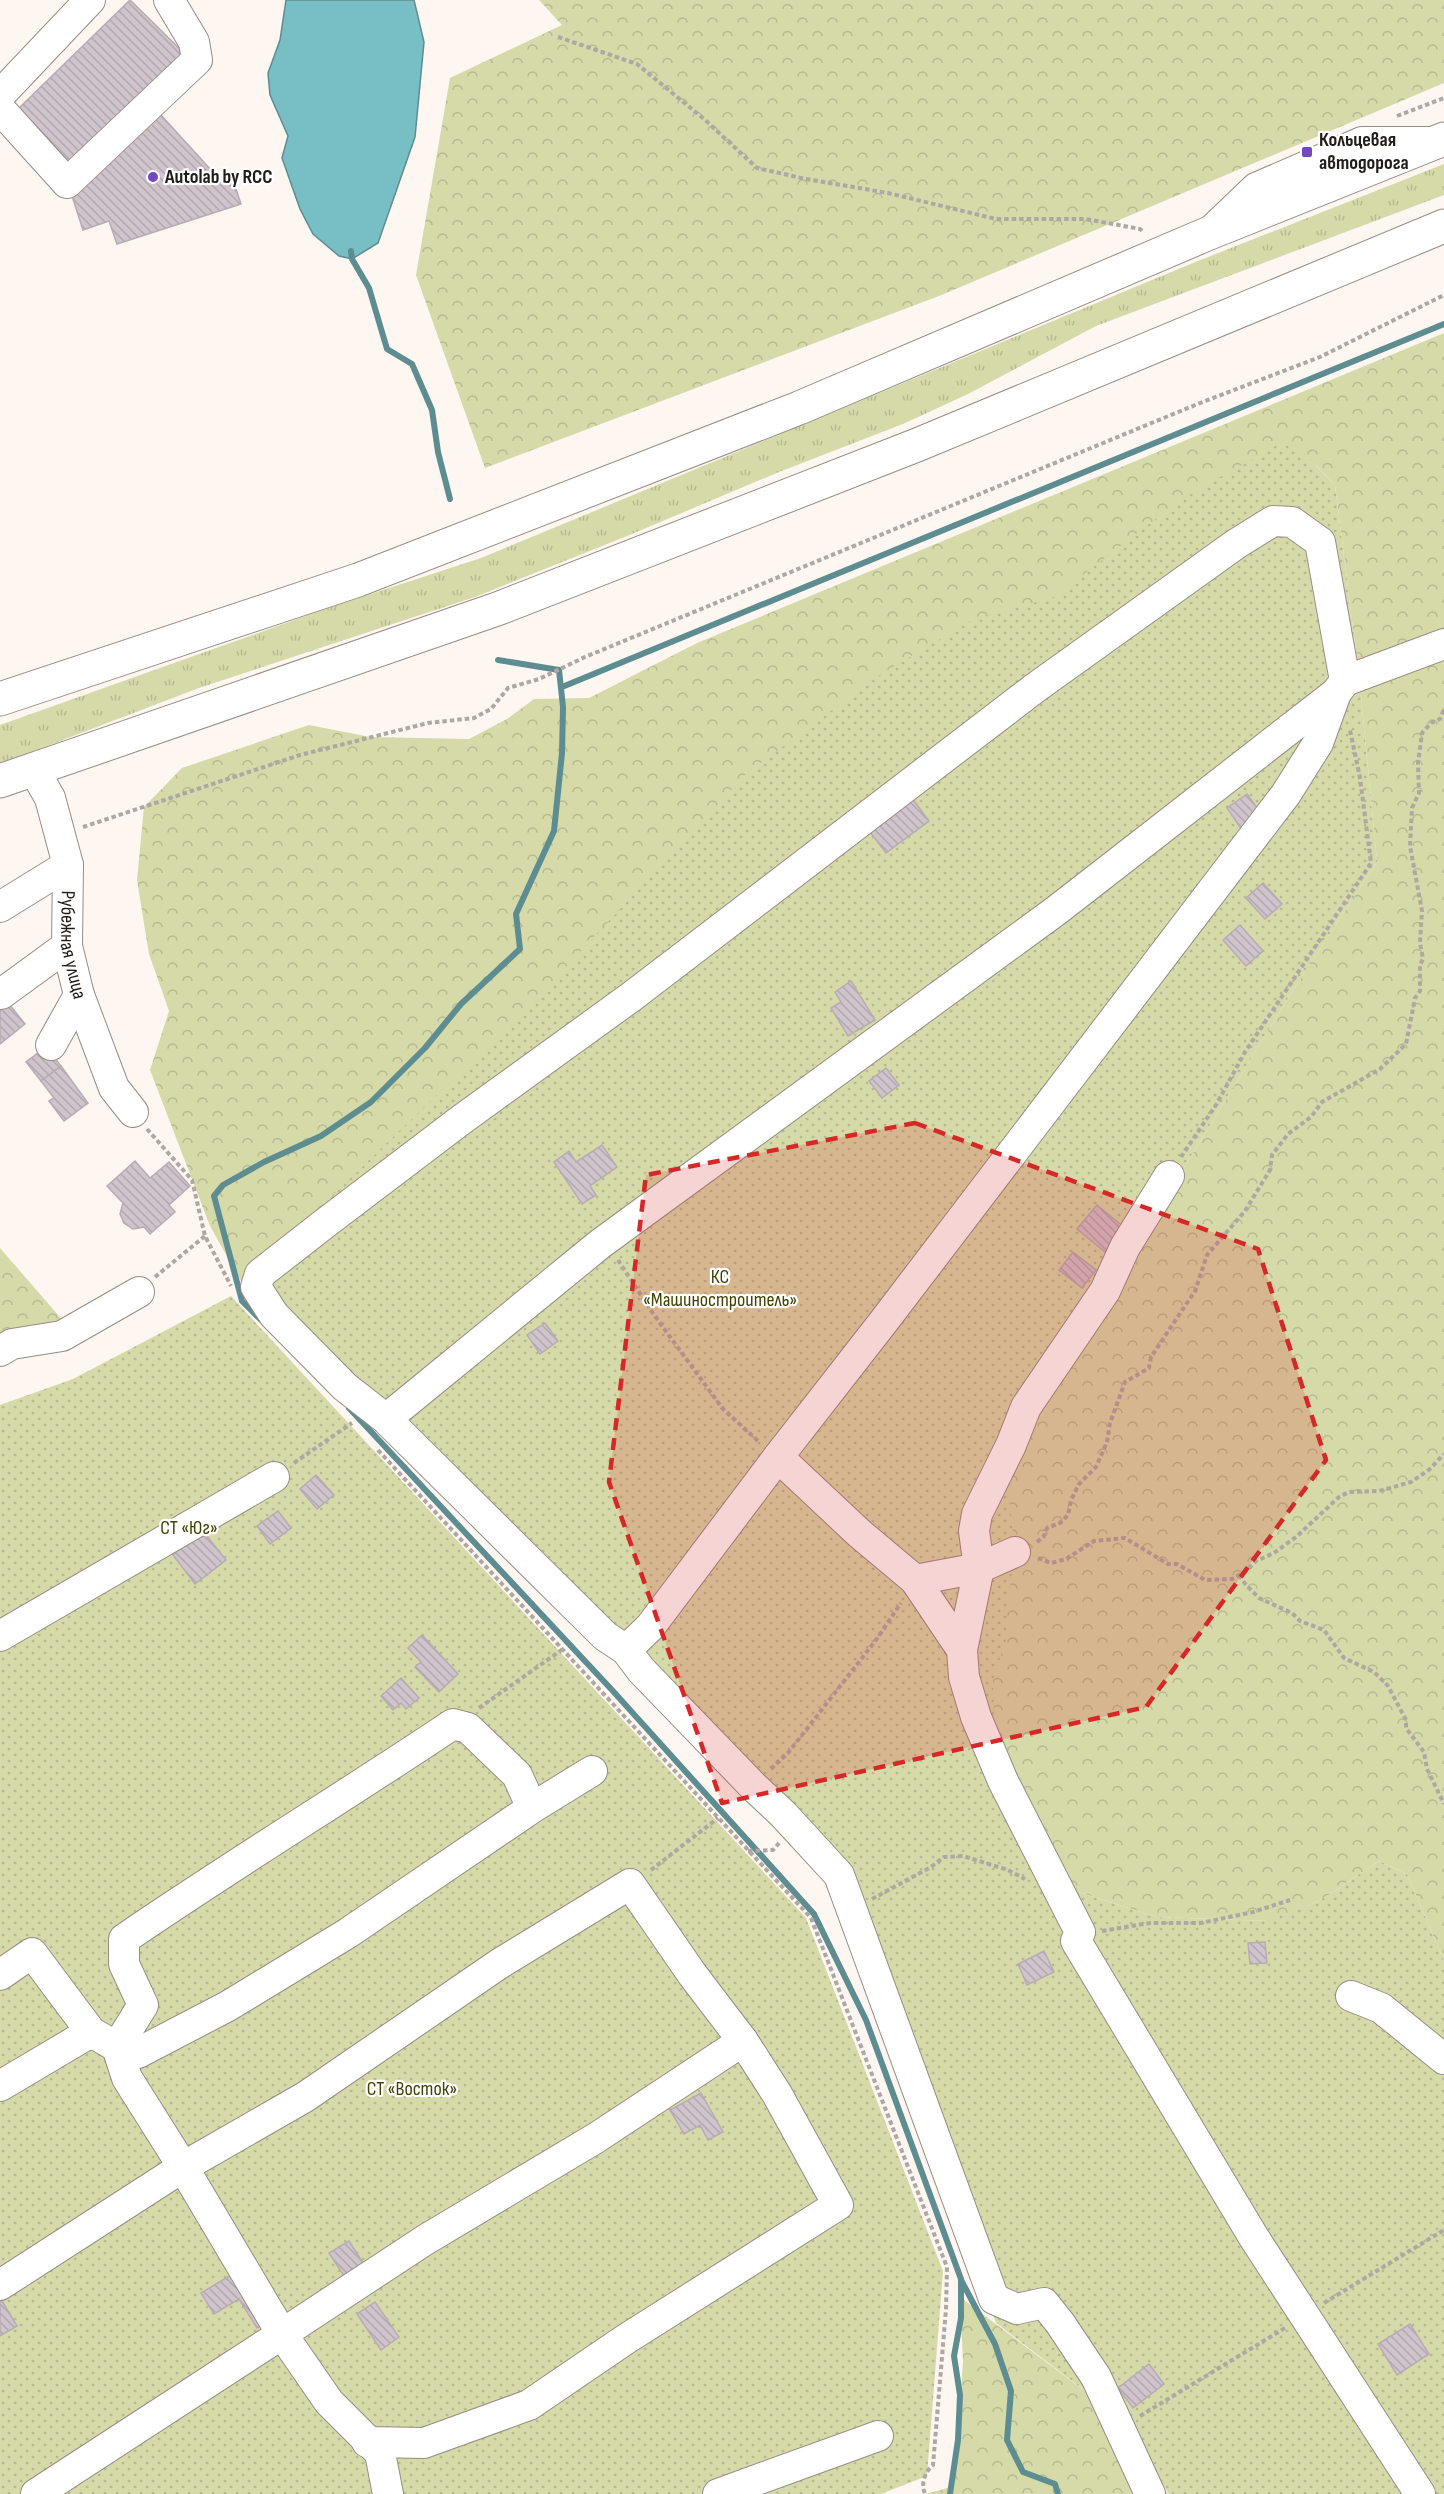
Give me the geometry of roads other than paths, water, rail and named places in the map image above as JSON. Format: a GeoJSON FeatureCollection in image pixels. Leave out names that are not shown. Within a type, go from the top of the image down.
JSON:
{"type":"FeatureCollection","features":[{"type":"Feature","properties":{"kind":"main road"},"geometry":{"type":"LineString","coordinates":[[0,699],[358,580],[799,408],[1207,234],[1441,140]]}},
{"type":"Feature","properties":{"kind":"main road"},"geometry":{"type":"LineString","coordinates":[[0,781],[519,600],[917,445],[1444,226]]}},
{"type":"Feature","properties":{"kind":"street"},"geometry":{"type":"LineString","coordinates":[[0,95],[90,0]]}},
{"type":"Feature","properties":{"kind":"street"},"geometry":{"type":"LineString","coordinates":[[0,109],[67,183],[197,60],[194,42],[169,0]]}},
{"type":"Feature","properties":{"kind":"street"},"geometry":{"type":"LineString","coordinates":[[626,1650],[650,1627],[884,1321],[1286,794],[1318,743],[1341,687],[1320,542],[1292,522],[1274,521],[1236,544],[1035,688],[649,984],[461,1120],[324,1224],[260,1274],[256,1287],[274,1315],[345,1387],[386,1419],[597,1628],[626,1650],[641,1670],[783,1814],[839,1875],[994,2299],[1017,2309],[1044,2303],[1060,2323],[1096,2377],[1149,2494]]}},
{"type":"Feature","properties":{"kind":"street"},"geometry":{"type":"LineString","coordinates":[[386,1419],[605,1240],[1057,910],[1341,687],[1444,644]]}},
{"type":"Feature","properties":{"kind":"street","name":"Рубежная улица"},"geometry":{"type":"LineString","coordinates":[[34,770],[50,798],[68,865],[67,946],[79,995],[114,1088],[133,1112]]}},
{"type":"Feature","properties":{"kind":"street"},"geometry":{"type":"LineString","coordinates":[[0,907],[68,865]]}},
{"type":"Feature","properties":{"kind":"street"},"geometry":{"type":"LineString","coordinates":[[2,994],[67,946]]}},
{"type":"Feature","properties":{"kind":"street"},"geometry":{"type":"LineString","coordinates":[[51,1045],[79,995]]}},
{"type":"Feature","properties":{"kind":"street"},"geometry":{"type":"LineString","coordinates":[[1169,1176],[1125,1247],[1105,1291],[1026,1407],[1011,1445],[977,1514],[974,1531],[980,1569],[962,1650],[964,1677],[976,1717],[1003,1781],[1080,1932],[1076,1941],[1253,2236],[1420,2494]]}},
{"type":"Feature","properties":{"kind":"street"},"geometry":{"type":"LineString","coordinates":[[0,1351],[12,1344],[62,1336],[140,1292]]}},
{"type":"Feature","properties":{"kind":"street"},"geometry":{"type":"LineString","coordinates":[[778,1457],[867,1540],[915,1580],[962,1650]]}},
{"type":"Feature","properties":{"kind":"street"},"geometry":{"type":"LineString","coordinates":[[4,1627],[274,1477]]}},
{"type":"Feature","properties":{"kind":"street"},"geometry":{"type":"LineString","coordinates":[[915,1580],[980,1569],[1019,1553]]}},
{"type":"Feature","properties":{"kind":"street"},"geometry":{"type":"LineString","coordinates":[[388,2494],[380,2453],[329,2402],[282,2334],[183,2167],[127,2078],[117,2046],[143,2005],[124,1964],[124,1939],[453,1724],[468,1728],[517,1775],[532,1808]]}},
{"type":"Feature","properties":{"kind":"street"},"geometry":{"type":"LineString","coordinates":[[0,1975],[32,1953],[91,2032],[117,2046],[138,2053],[228,2006],[348,1933],[532,1808],[592,1771]]}},
{"type":"Feature","properties":{"kind":"street"},"geometry":{"type":"LineString","coordinates":[[0,2285],[183,2167],[305,2097],[499,1964],[630,1884],[692,1974],[743,2041],[777,2094],[838,2205],[626,2339],[529,2405],[424,2444],[367,2442]]}},
{"type":"Feature","properties":{"kind":"street"},"geometry":{"type":"LineString","coordinates":[[1351,1996],[1381,2008],[1444,2060]]}},
{"type":"Feature","properties":{"kind":"street"},"geometry":{"type":"LineString","coordinates":[[0,2086],[91,2032]]}},
{"type":"Feature","properties":{"kind":"street"},"geometry":{"type":"LineString","coordinates":[[36,2494],[425,2240],[596,2138],[743,2041]]}},
{"type":"Feature","properties":{"kind":"street"},"geometry":{"type":"LineString","coordinates":[[718,2494],[878,2436]]}},
{"type":"Feature","properties":{"kind":"water"},"geometry":{"type":"Polygon","coordinates":[[[286,0],[414,0],[424,42],[415,137],[378,243],[352,259],[339,256],[313,234],[300,209],[282,158],[288,136],[270,95],[268,73],[280,40],[286,0]]]}},
{"type":"Feature","properties":{"kind":"waterway"},"geometry":{"type":"LineString","coordinates":[[351,251],[352,259],[369,288],[387,349],[412,364],[432,410],[438,452],[450,499]]}},
{"type":"Feature","properties":{"kind":"waterway"},"geometry":{"type":"LineString","coordinates":[[562,687],[1444,324]]}},
{"type":"Feature","properties":{"kind":"waterway"},"geometry":{"type":"LineString","coordinates":[[261,1320],[242,1301],[214,1196],[223,1185],[264,1162],[321,1136],[371,1102],[425,1048],[461,1004],[520,949],[516,914],[554,831],[562,753],[563,707],[559,670],[498,660]]}},
{"type":"Feature","properties":{"kind":"waterway"},"geometry":{"type":"LineString","coordinates":[[349,1408],[612,1690],[814,1914],[866,2020],[961,2279],[961,2318],[954,2356],[960,2395],[958,2440],[950,2494]]}},
{"type":"Feature","properties":{"kind":"waterway"},"geometry":{"type":"LineString","coordinates":[[961,2280],[995,2344],[1011,2391],[1007,2440],[1023,2472],[1055,2484],[1058,2494]]}},
{"type":"Feature","properties":{"kind":"place","name":"Кольцевая автодорога"},"geometry":{"type":"Point","coordinates":[1307,152]}},
{"type":"Feature","properties":{"kind":"place","name":"Autolab by RCC"},"geometry":{"type":"Point","coordinates":[153,177]}},
{"type":"Feature","properties":{"kind":"park label","name":"КС «Машиностроитель»"},"geometry":{"type":"Point","coordinates":[720,1288]}},
{"type":"Feature","properties":{"kind":"park label","name":"СТ «Юг»"},"geometry":{"type":"Point","coordinates":[189,1528]}},
{"type":"Feature","properties":{"kind":"park label","name":"СТ «Восток»"},"geometry":{"type":"Point","coordinates":[412,2089]}}]}
